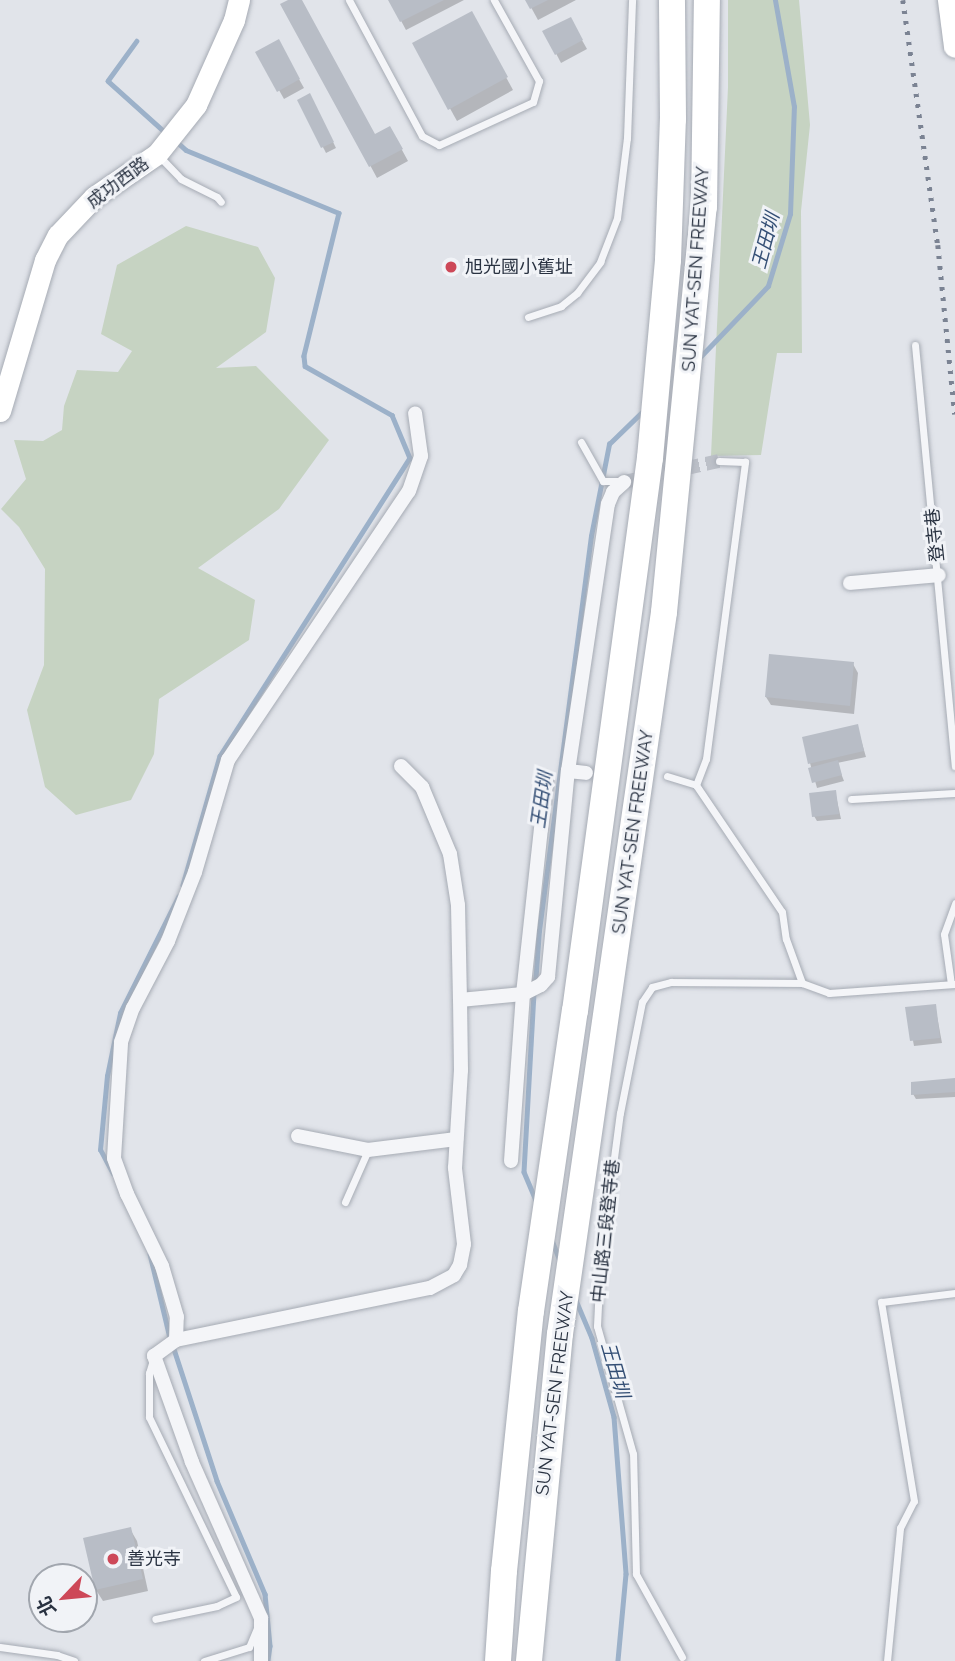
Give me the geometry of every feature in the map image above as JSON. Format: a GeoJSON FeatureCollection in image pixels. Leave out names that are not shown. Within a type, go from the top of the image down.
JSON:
{"type":"FeatureCollection","features":[{"type":"Feature","properties":{"kind":"highway","name":"SUN YAT-SEN FREEWAY"},"geometry":{"type":"LineString","coordinates":[[498,1661],[508,1531],[546,1192],[575,1011],[650,458],[668,260],[673,119],[672,0]]}},
{"type":"Feature","properties":{"kind":"highway","name":"SUN YAT-SEN FREEWAY"},"geometry":{"type":"LineString","coordinates":[[529,1661],[560,1334],[664,612],[704,207],[707,0]]}},
{"type":"Feature","properties":{"kind":"main road"},"geometry":{"type":"LineString","coordinates":[[949,0],[955,46]]}},
{"type":"Feature","properties":{"kind":"street","name":"成功西路"},"geometry":{"type":"LineString","coordinates":[[0,411],[45,260],[58,235],[94,197],[157,154],[196,105],[234,20],[239,0]]}},
{"type":"Feature","properties":{"kind":"street"},"geometry":{"type":"LineString","coordinates":[[172,1342],[177,1317],[162,1266],[127,1194],[114,1158],[121,1042],[133,1008],[168,941],[195,872],[228,760],[410,491],[421,456],[415,412]]}},
{"type":"Feature","properties":{"kind":"street"},"geometry":{"type":"LineString","coordinates":[[460,1000],[523,994],[541,985],[548,977],[568,771],[608,504],[613,492],[624,481]]}},
{"type":"Feature","properties":{"kind":"street"},"geometry":{"type":"LineString","coordinates":[[850,583],[939,575]]}},
{"type":"Feature","properties":{"kind":"street"},"geometry":{"type":"LineString","coordinates":[[261,1661],[261,1618],[192,1462],[154,1356],[172,1342],[430,1288],[454,1275],[460,1265],[464,1244],[455,1168],[461,1070],[458,905],[450,854],[422,786],[401,766]]}},
{"type":"Feature","properties":{"kind":"street"},"geometry":{"type":"LineString","coordinates":[[568,771],[586,773]]}},
{"type":"Feature","properties":{"kind":"street"},"geometry":{"type":"LineString","coordinates":[[511,1161],[523,994],[546,782]]}},
{"type":"Feature","properties":{"kind":"street"},"geometry":{"type":"LineString","coordinates":[[298,1136],[368,1150],[456,1139]]}},
{"type":"Feature","properties":{"kind":"lane"},"geometry":{"type":"LineString","coordinates":[[349,0],[422,136],[439,145],[533,102],[539,81],[494,0]]}},
{"type":"Feature","properties":{"kind":"lane"},"geometry":{"type":"LineString","coordinates":[[528,317],[561,306],[577,293],[600,262],[617,218],[627,138],[632,0]]}},
{"type":"Feature","properties":{"kind":"lane"},"geometry":{"type":"LineString","coordinates":[[157,154],[181,179],[217,197],[221,202]]}},
{"type":"Feature","properties":{"kind":"lane","name":"登寺巷"},"geometry":{"type":"LineString","coordinates":[[915,345],[939,575],[955,766]]}},
{"type":"Feature","properties":{"kind":"lane"},"geometry":{"type":"LineString","coordinates":[[581,442],[603,481],[624,481]]}},
{"type":"Feature","properties":{"kind":"lane"},"geometry":{"type":"LineString","coordinates":[[696,785],[706,759],[745,462],[719,461]]}},
{"type":"Feature","properties":{"kind":"lane"},"geometry":{"type":"LineString","coordinates":[[667,776],[696,785],[782,912],[786,939],[802,983],[829,993],[953,984],[944,934],[955,903]]}},
{"type":"Feature","properties":{"kind":"lane"},"geometry":{"type":"LineString","coordinates":[[851,799],[955,793]]}},
{"type":"Feature","properties":{"kind":"lane","name":"中山路三段登寺巷"},"geometry":{"type":"LineString","coordinates":[[682,1657],[636,1574],[633,1454],[597,1326],[600,1264],[620,1113],[642,1002],[652,987],[671,982],[802,983]]}},
{"type":"Feature","properties":{"kind":"lane"},"geometry":{"type":"LineString","coordinates":[[345,1202],[368,1150]]}},
{"type":"Feature","properties":{"kind":"lane"},"geometry":{"type":"LineString","coordinates":[[887,1661],[900,1528],[914,1501],[881,1302],[955,1293]]}},
{"type":"Feature","properties":{"kind":"lane"},"geometry":{"type":"LineString","coordinates":[[154,1356],[149,1373],[149,1417],[236,1597],[217,1606],[155,1619]]}},
{"type":"Feature","properties":{"kind":"lane"},"geometry":{"type":"LineString","coordinates":[[205,1661],[249,1647],[261,1618]]}},
{"type":"Feature","properties":{"kind":"lane"},"geometry":{"type":"LineString","coordinates":[[0,1647],[57,1655],[74,1661]]}},
{"type":"Feature","properties":{"kind":"green space"},"geometry":{"type":"Polygon","coordinates":[[[728,0],[799,0],[810,125],[801,211],[802,353],[777,353],[761,455],[711,456],[728,87],[728,0]]]}},
{"type":"Feature","properties":{"kind":"green space"},"geometry":{"type":"Polygon","coordinates":[[[186,226],[258,247],[275,278],[266,332],[216,368],[256,366],[329,440],[279,509],[198,568],[255,600],[249,640],[159,699],[154,754],[131,800],[76,815],[45,787],[27,710],[44,665],[45,569],[19,527],[1,509],[26,479],[14,440],[43,441],[62,430],[64,406],[77,370],[118,372],[132,351],[101,334],[117,265],[186,226]]]}},
{"type":"Feature","properties":{"kind":"building"},"geometry":{"type":"Polygon","coordinates":[[[288,0],[302,0],[375,134],[390,126],[403,149],[369,167],[280,4],[288,0]]]}},
{"type":"Feature","properties":{"kind":"building"},"geometry":{"type":"Polygon","coordinates":[[[388,0],[444,0],[400,22],[388,0]]]}},
{"type":"Feature","properties":{"kind":"building"},"geometry":{"type":"Polygon","coordinates":[[[525,0],[548,0],[530,9],[525,0]]]}},
{"type":"Feature","properties":{"kind":"building"},"geometry":{"type":"Polygon","coordinates":[[[472,11],[508,77],[448,110],[412,43],[472,11]]]}},
{"type":"Feature","properties":{"kind":"building"},"geometry":{"type":"Polygon","coordinates":[[[571,17],[583,40],[555,55],[542,31],[571,17]]]}},
{"type":"Feature","properties":{"kind":"building"},"geometry":{"type":"Polygon","coordinates":[[[279,39],[300,79],[277,92],[255,52],[279,39]]]}},
{"type":"Feature","properties":{"kind":"building"},"geometry":{"type":"Polygon","coordinates":[[[310,93],[334,142],[321,148],[297,100],[310,93]]]}},
{"type":"Feature","properties":{"kind":"building"},"geometry":{"type":"Polygon","coordinates":[[[769,654],[854,662],[850,706],[765,697],[769,654]]]}},
{"type":"Feature","properties":{"kind":"building"},"geometry":{"type":"Polygon","coordinates":[[[858,724],[864,751],[808,764],[802,737],[858,724]]]}},
{"type":"Feature","properties":{"kind":"building"},"geometry":{"type":"Polygon","coordinates":[[[838,760],[842,775],[812,783],[808,768],[838,760]]]}},
{"type":"Feature","properties":{"kind":"building"},"geometry":{"type":"Polygon","coordinates":[[[836,790],[839,814],[812,817],[809,793],[836,790]]]}},
{"type":"Feature","properties":{"kind":"building"},"geometry":{"type":"Polygon","coordinates":[[[936,1004],[940,1038],[910,1041],[905,1007],[936,1004]]]}},
{"type":"Feature","properties":{"kind":"building"},"geometry":{"type":"Polygon","coordinates":[[[955,1078],[955,1092],[911,1095],[911,1082],[955,1078]]]}},
{"type":"Feature","properties":{"kind":"building","name":"善光寺"},"geometry":{"type":"Polygon","coordinates":[[[131,1527],[143,1579],[98,1589],[98,1563],[89,1563],[83,1538],[131,1527]]]}},
{"type":"Feature","properties":{"kind":"waterway","name":"王田圳"},"geometry":{"type":"LineString","coordinates":[[700,357],[768,286],[790,214],[794,107],[775,0]]}},
{"type":"Feature","properties":{"kind":"waterway"},"geometry":{"type":"LineString","coordinates":[[137,41],[108,81],[166,133]]}},
{"type":"Feature","properties":{"kind":"waterway"},"geometry":{"type":"LineString","coordinates":[[176,141],[186,150],[339,213],[304,356],[305,366],[392,415],[410,458],[220,756],[183,885]]}},
{"type":"Feature","properties":{"kind":"waterway","name":"王田圳"},"geometry":{"type":"LineString","coordinates":[[535,985],[539,931],[591,536],[609,444],[643,411]]}},
{"type":"Feature","properties":{"kind":"waterway"},"geometry":{"type":"LineString","coordinates":[[113,1174],[100,1150],[107,1076],[120,1013],[178,897]]}},
{"type":"Feature","properties":{"kind":"waterway","name":"王田圳"},"geometry":{"type":"LineString","coordinates":[[534,993],[524,1172],[537,1202]]}},
{"type":"Feature","properties":{"kind":"waterway","name":"王田圳"},"geometry":{"type":"LineString","coordinates":[[552,1240],[560,1261]]}},
{"type":"Feature","properties":{"kind":"waterway"},"geometry":{"type":"LineString","coordinates":[[150,1254],[170,1338]]}},
{"type":"Feature","properties":{"kind":"waterway","name":"王田圳"},"geometry":{"type":"LineString","coordinates":[[575,1298],[592,1338],[614,1417],[626,1574],[618,1661]]}},
{"type":"Feature","properties":{"kind":"waterway"},"geometry":{"type":"LineString","coordinates":[[173,1346],[217,1481],[265,1594],[270,1646],[268,1661]]}},
{"type":"Feature","properties":{"kind":"tunnel"},"geometry":{"type":"LineString","coordinates":[[624,482],[719,461]]}},
{"type":"Feature","properties":{"kind":"railway"},"geometry":{"type":"LineString","coordinates":[[903,0],[938,245],[955,414]]}},
{"type":"Feature","properties":{"kind":"place","name":"旭光國小舊址"},"geometry":{"type":"Point","coordinates":[451,267]}},
{"type":"Feature","properties":{"kind":"place","name":"善光寺"},"geometry":{"type":"Point","coordinates":[113,1559]}}]}
